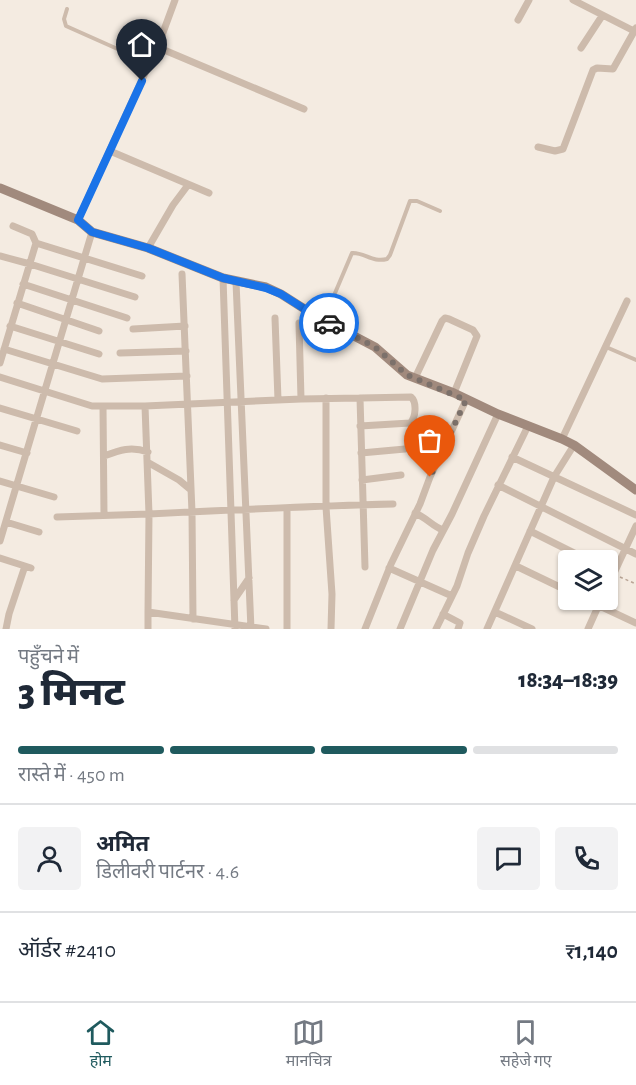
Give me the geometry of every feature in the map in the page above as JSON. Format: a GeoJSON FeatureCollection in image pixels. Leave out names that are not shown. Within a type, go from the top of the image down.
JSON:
{"type":"FeatureCollection","features":[{"type":"Feature","properties":{"kind":"street"},"geometry":{"type":"LineString","coordinates":[[78,220],[157,47],[175,0]]}},
{"type":"Feature","properties":{"kind":"street"},"geometry":{"type":"LineString","coordinates":[[518,20],[529,0]]}},
{"type":"Feature","properties":{"kind":"street"},"geometry":{"type":"LineString","coordinates":[[538,147],[555,151],[562,149],[593,70],[613,69],[635,30],[573,0]]}},
{"type":"Feature","properties":{"kind":"street"},"geometry":{"type":"LineString","coordinates":[[581,48],[602,16]]}},
{"type":"Feature","properties":{"kind":"street"},"geometry":{"type":"LineString","coordinates":[[157,47],[304,109]]}},
{"type":"Feature","properties":{"kind":"street"},"geometry":{"type":"LineString","coordinates":[[110,151],[208,193]]}},
{"type":"Feature","properties":{"kind":"street"},"geometry":{"type":"LineString","coordinates":[[148,248],[188,184]]}},
{"type":"Feature","properties":{"kind":"street"},"geometry":{"type":"LineString","coordinates":[[0,188],[78,220],[92,232],[148,248],[223,278],[281,294],[375,347],[407,375],[574,445],[636,490]]}},
{"type":"Feature","properties":{"kind":"street"},"geometry":{"type":"LineString","coordinates":[[13,226],[35,239],[142,276]]}},
{"type":"Feature","properties":{"kind":"street"},"geometry":{"type":"LineString","coordinates":[[0,541],[92,232]]}},
{"type":"Feature","properties":{"kind":"street"},"geometry":{"type":"LineString","coordinates":[[0,363],[30,264],[35,239]]}},
{"type":"Feature","properties":{"kind":"street"},"geometry":{"type":"LineString","coordinates":[[0,256],[135,297]]}},
{"type":"Feature","properties":{"kind":"street"},"geometry":{"type":"LineString","coordinates":[[182,274],[194,619]]}},
{"type":"Feature","properties":{"kind":"street"},"geometry":{"type":"LineString","coordinates":[[223,278],[235,627]]}},
{"type":"Feature","properties":{"kind":"street"},"geometry":{"type":"LineString","coordinates":[[236,282],[251,628]]}},
{"type":"Feature","properties":{"kind":"street"},"geometry":{"type":"LineString","coordinates":[[23,284],[127,318]]}},
{"type":"Feature","properties":{"kind":"street"},"geometry":{"type":"LineString","coordinates":[[562,439],[627,301]]}},
{"type":"Feature","properties":{"kind":"street"},"geometry":{"type":"LineString","coordinates":[[17,303],[99,331]]}},
{"type":"Feature","properties":{"kind":"street"},"geometry":{"type":"LineString","coordinates":[[275,318],[278,400]]}},
{"type":"Feature","properties":{"kind":"street"},"geometry":{"type":"LineString","coordinates":[[415,378],[442,321],[445,318],[449,319],[473,330],[477,336],[454,393]]}},
{"type":"Feature","properties":{"kind":"street"},"geometry":{"type":"LineString","coordinates":[[298,323],[301,399]]}},
{"type":"Feature","properties":{"kind":"street"},"geometry":{"type":"LineString","coordinates":[[10,326],[99,354]]}},
{"type":"Feature","properties":{"kind":"street"},"geometry":{"type":"LineString","coordinates":[[133,329],[184,326]]}},
{"type":"Feature","properties":{"kind":"street"},"geometry":{"type":"LineString","coordinates":[[4,349],[102,379],[187,376]]}},
{"type":"Feature","properties":{"kind":"street"},"geometry":{"type":"LineString","coordinates":[[120,353],[186,351]]}},
{"type":"Feature","properties":{"kind":"street"},"geometry":{"type":"LineString","coordinates":[[0,377],[92,406],[145,406],[326,398],[411,397],[415,402],[414,417],[410,423],[360,426]]}},
{"type":"Feature","properties":{"kind":"street"},"geometry":{"type":"LineString","coordinates":[[326,398],[331,629]]}},
{"type":"Feature","properties":{"kind":"street"},"geometry":{"type":"LineString","coordinates":[[360,398],[366,567]]}},
{"type":"Feature","properties":{"kind":"street"},"geometry":{"type":"LineString","coordinates":[[365,629],[389,568],[466,400]]}},
{"type":"Feature","properties":{"kind":"street"},"geometry":{"type":"LineString","coordinates":[[103,406],[105,515]]}},
{"type":"Feature","properties":{"kind":"street"},"geometry":{"type":"LineString","coordinates":[[145,406],[149,463],[148,629]]}},
{"type":"Feature","properties":{"kind":"street"},"geometry":{"type":"LineString","coordinates":[[0,408],[77,431]]}},
{"type":"Feature","properties":{"kind":"street"},"geometry":{"type":"LineString","coordinates":[[400,629],[433,550],[498,414]]}},
{"type":"Feature","properties":{"kind":"street"},"geometry":{"type":"LineString","coordinates":[[436,629],[498,485],[528,426]]}},
{"type":"Feature","properties":{"kind":"street"},"geometry":{"type":"LineString","coordinates":[[0,445],[27,453]]}},
{"type":"Feature","properties":{"kind":"street"},"geometry":{"type":"LineString","coordinates":[[487,629],[554,477],[574,445]]}},
{"type":"Feature","properties":{"kind":"street"},"geometry":{"type":"LineString","coordinates":[[104,456],[125,448],[148,452]]}},
{"type":"Feature","properties":{"kind":"street"},"geometry":{"type":"LineString","coordinates":[[361,453],[405,449]]}},
{"type":"Feature","properties":{"kind":"street"},"geometry":{"type":"LineString","coordinates":[[229,452],[242,451]]}},
{"type":"Feature","properties":{"kind":"street"},"geometry":{"type":"LineString","coordinates":[[512,457],[636,515]]}},
{"type":"Feature","properties":{"kind":"street"},"geometry":{"type":"LineString","coordinates":[[149,463],[179,480],[191,490]]}},
{"type":"Feature","properties":{"kind":"street"},"geometry":{"type":"LineString","coordinates":[[362,480],[401,475]]}},
{"type":"Feature","properties":{"kind":"street"},"geometry":{"type":"LineString","coordinates":[[0,481],[54,496]]}},
{"type":"Feature","properties":{"kind":"street"},"geometry":{"type":"LineString","coordinates":[[498,485],[636,554]]}},
{"type":"Feature","properties":{"kind":"street"},"geometry":{"type":"LineString","coordinates":[[57,517],[393,504]]}},
{"type":"Feature","properties":{"kind":"street"},"geometry":{"type":"LineString","coordinates":[[287,508],[287,629]]}},
{"type":"Feature","properties":{"kind":"street"},"geometry":{"type":"LineString","coordinates":[[416,513],[427,519],[432,526],[444,530]]}},
{"type":"Feature","properties":{"kind":"street"},"geometry":{"type":"LineString","coordinates":[[6,522],[39,532]]}},
{"type":"Feature","properties":{"kind":"street"},"geometry":{"type":"LineString","coordinates":[[618,559],[636,526]]}},
{"type":"Feature","properties":{"kind":"street"},"geometry":{"type":"LineString","coordinates":[[530,531],[568,550]]}},
{"type":"Feature","properties":{"kind":"street"},"geometry":{"type":"LineString","coordinates":[[0,558],[28,567],[9,614],[6,629]]}},
{"type":"Feature","properties":{"kind":"street"},"geometry":{"type":"LineString","coordinates":[[233,564],[248,563]]}},
{"type":"Feature","properties":{"kind":"street"},"geometry":{"type":"LineString","coordinates":[[516,566],[558,586]]}},
{"type":"Feature","properties":{"kind":"street"},"geometry":{"type":"LineString","coordinates":[[389,568],[452,596]]}},
{"type":"Feature","properties":{"kind":"street"},"geometry":{"type":"LineString","coordinates":[[234,600],[249,578]]}},
{"type":"Feature","properties":{"kind":"street"},"geometry":{"type":"LineString","coordinates":[[588,629],[597,610]]}},
{"type":"Feature","properties":{"kind":"street"},"geometry":{"type":"LineString","coordinates":[[613,610],[636,623]]}},
{"type":"Feature","properties":{"kind":"street"},"geometry":{"type":"LineString","coordinates":[[148,612],[235,627],[266,629]]}},
{"type":"Feature","properties":{"kind":"street"},"geometry":{"type":"LineString","coordinates":[[495,612],[532,629]]}},
{"type":"Feature","properties":{"kind":"street"},"geometry":{"type":"LineString","coordinates":[[443,614],[460,623],[458,629]]}},
{"type":"Feature","properties":{"kind":"lane"},"geometry":{"type":"LineString","coordinates":[[67,9],[64,19],[66,26],[149,63]]}},
{"type":"Feature","properties":{"kind":"lane"},"geometry":{"type":"LineString","coordinates":[[324,320],[352,253],[359,253],[375,260],[387,259],[410,201],[417,201],[440,211]]}},
{"type":"Feature","properties":{"kind":"lane"},"geometry":{"type":"LineString","coordinates":[[605,347],[636,360]]}},
{"type":"Feature","properties":{"kind":"path"},"geometry":{"type":"LineString","coordinates":[[618,576],[636,584]]}},
{"type":"Feature","properties":{"kind":"way so far"},"geometry":{"type":"LineString","coordinates":[[329,323],[368,342],[407,375],[466,400],[430,477]]}},
{"type":"Feature","properties":{"kind":"route"},"geometry":{"type":"LineString","coordinates":[[142,81],[78,220],[92,232],[148,248],[223,278],[281,294],[329,323]]}}]}
